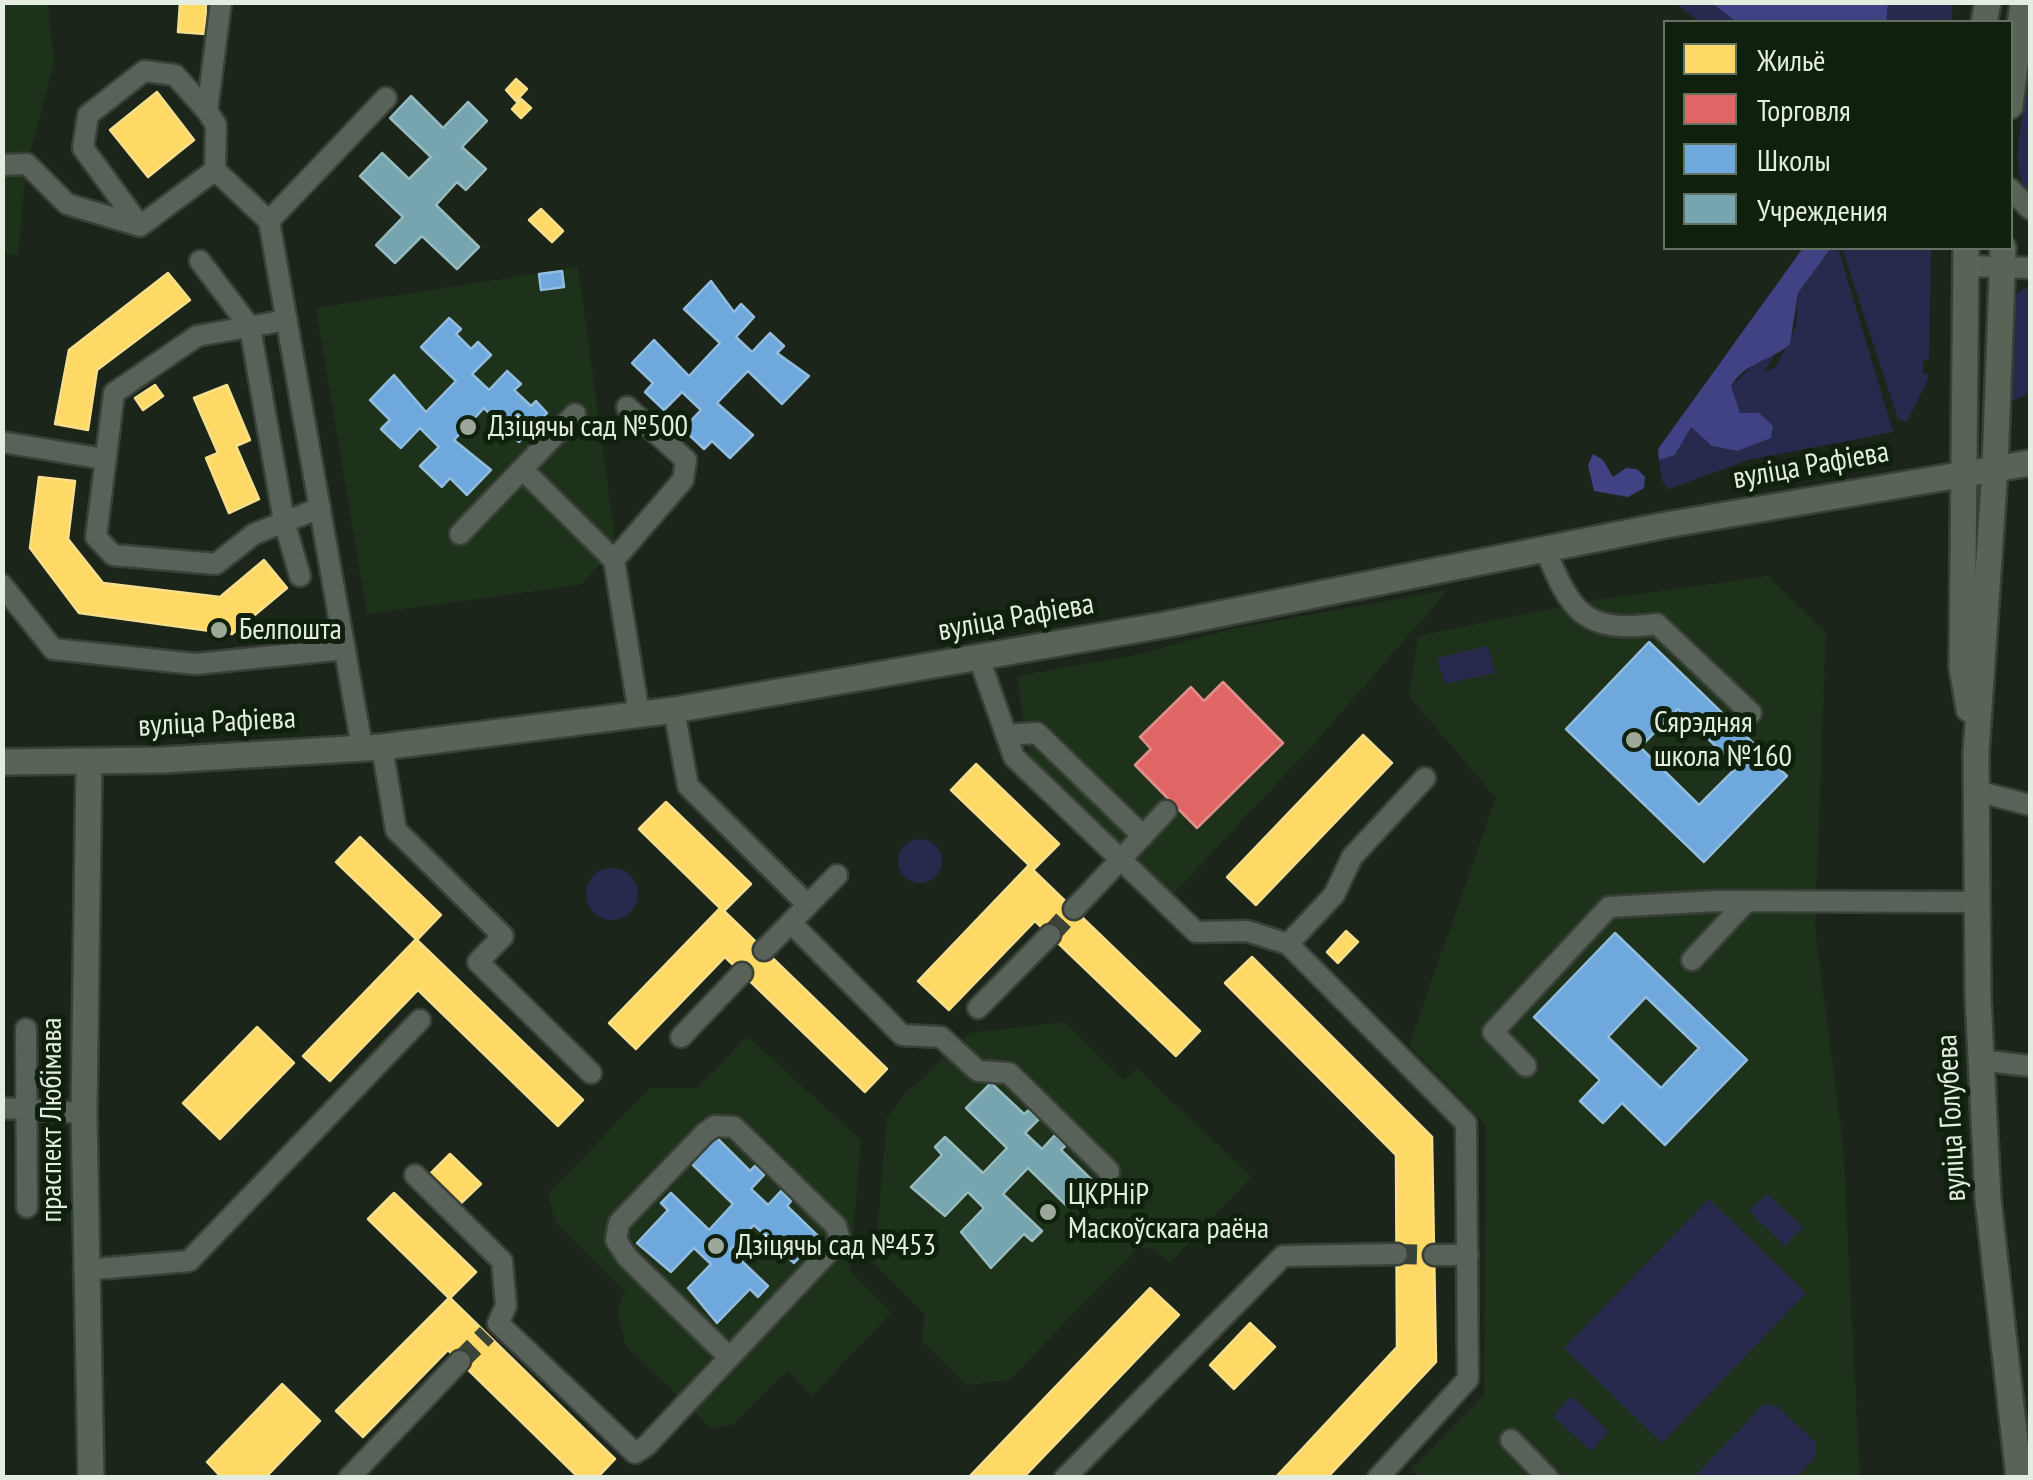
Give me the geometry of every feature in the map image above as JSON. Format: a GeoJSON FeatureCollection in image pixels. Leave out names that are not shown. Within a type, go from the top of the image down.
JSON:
{"type":"FeatureCollection","features":[{"type":"Feature","properties":{"kind":"main road"},"geometry":{"type":"LineString","coordinates":[[2013,82],[2023,2]]}},
{"type":"Feature","properties":{"kind":"main road","name":"вуліца Голубева"},"geometry":{"type":"LineString","coordinates":[[1966,257],[1962,667],[1976,753]]}},
{"type":"Feature","properties":{"kind":"main road","name":"вуліца Голубева"},"geometry":{"type":"LineString","coordinates":[[2002,257],[1995,468],[1976,753],[1977,902],[1988,1199],[2019,1478]]}},
{"type":"Feature","properties":{"kind":"main road","name":"вуліца Рафіева"},"geometry":{"type":"LineString","coordinates":[[2,762],[89,762],[372,747],[674,710],[979,658],[1961,472],[2030,463]]}},
{"type":"Feature","properties":{"kind":"main road","name":"праспект Любімава"},"geometry":{"type":"LineString","coordinates":[[89,762],[84,1270],[91,1478]]}},
{"type":"Feature","properties":{"kind":"lane"},"geometry":{"type":"LineString","coordinates":[[207,110],[221,2]]}},
{"type":"Feature","properties":{"kind":"lane"},"geometry":{"type":"LineString","coordinates":[[140,226],[84,148],[88,115],[144,71],[175,74],[216,125],[215,170],[269,221],[345,650],[396,830],[503,936],[478,962],[591,1073]]}},
{"type":"Feature","properties":{"kind":"lane"},"geometry":{"type":"LineString","coordinates":[[269,221],[386,98]]}},
{"type":"Feature","properties":{"kind":"lane"},"geometry":{"type":"LineString","coordinates":[[2,165],[27,164],[67,204],[140,226]]}},
{"type":"Feature","properties":{"kind":"lane"},"geometry":{"type":"LineString","coordinates":[[140,226],[215,170]]}},
{"type":"Feature","properties":{"kind":"lane"},"geometry":{"type":"LineString","coordinates":[[1966,257],[2002,257],[2030,268]]}},
{"type":"Feature","properties":{"kind":"lane"},"geometry":{"type":"LineString","coordinates":[[200,261],[250,327],[284,521],[300,576]]}},
{"type":"Feature","properties":{"kind":"lane"},"geometry":{"type":"LineString","coordinates":[[287,320],[197,336],[114,393],[96,537],[113,555],[216,564],[254,534],[320,508]]}},
{"type":"Feature","properties":{"kind":"lane"},"geometry":{"type":"LineString","coordinates":[[614,560],[684,480],[686,468],[686,460],[628,406]]}},
{"type":"Feature","properties":{"kind":"lane"},"geometry":{"type":"LineString","coordinates":[[460,534],[576,414]]}},
{"type":"Feature","properties":{"kind":"lane"},"geometry":{"type":"LineString","coordinates":[[2,442],[104,459]]}},
{"type":"Feature","properties":{"kind":"lane"},"geometry":{"type":"LineString","coordinates":[[523,470],[614,560],[638,714]]}},
{"type":"Feature","properties":{"kind":"lane"},"geometry":{"type":"LineString","coordinates":[[1545,549],[1564,593],[1582,617],[1598,624],[1656,624],[1751,712]]}},
{"type":"Feature","properties":{"kind":"lane"},"geometry":{"type":"LineString","coordinates":[[2,585],[53,648],[195,664],[345,650]]}},
{"type":"Feature","properties":{"kind":"lane"},"geometry":{"type":"LineString","coordinates":[[979,658],[1014,757],[1120,860],[1196,932],[1248,932],[1288,944],[1466,1123],[1468,1379],[1378,1478]]}},
{"type":"Feature","properties":{"kind":"lane"},"geometry":{"type":"LineString","coordinates":[[674,710],[688,786],[808,905]]}},
{"type":"Feature","properties":{"kind":"lane"},"geometry":{"type":"LineString","coordinates":[[1006,734],[1037,733],[1143,836]]}},
{"type":"Feature","properties":{"kind":"lane"},"geometry":{"type":"LineString","coordinates":[[1288,944],[1334,895],[1352,857],[1425,778]]}},
{"type":"Feature","properties":{"kind":"lane"},"geometry":{"type":"LineString","coordinates":[[1976,791],[2030,805]]}},
{"type":"Feature","properties":{"kind":"lane"},"geometry":{"type":"LineString","coordinates":[[1074,910],[1166,812]]}},
{"type":"Feature","properties":{"kind":"lane"},"geometry":{"type":"LineString","coordinates":[[764,950],[837,875]]}},
{"type":"Feature","properties":{"kind":"lane"},"geometry":{"type":"LineString","coordinates":[[1692,960],[1747,901]]}},
{"type":"Feature","properties":{"kind":"lane"},"geometry":{"type":"LineString","coordinates":[[1526,1066],[1493,1032],[1609,907],[1747,901],[1977,902]]}},
{"type":"Feature","properties":{"kind":"lane"},"geometry":{"type":"LineString","coordinates":[[791,923],[902,1034],[941,1037],[978,1071],[1009,1073],[1109,1172]]}},
{"type":"Feature","properties":{"kind":"lane"},"geometry":{"type":"LineString","coordinates":[[978,1008],[1050,935]]}},
{"type":"Feature","properties":{"kind":"lane"},"geometry":{"type":"LineString","coordinates":[[681,1037],[742,974]]}},
{"type":"Feature","properties":{"kind":"lane"},"geometry":{"type":"LineString","coordinates":[[84,1270],[189,1261],[420,1020]]}},
{"type":"Feature","properties":{"kind":"lane"},"geometry":{"type":"LineString","coordinates":[[26,1029],[27,1207]]}},
{"type":"Feature","properties":{"kind":"lane"},"geometry":{"type":"LineString","coordinates":[[1980,1060],[2030,1066]]}},
{"type":"Feature","properties":{"kind":"lane"},"geometry":{"type":"LineString","coordinates":[[2,1108],[84,1113]]}},
{"type":"Feature","properties":{"kind":"lane"},"geometry":{"type":"LineString","coordinates":[[415,1175],[502,1262],[506,1306],[492,1329],[635,1453],[729,1357],[840,1240],[836,1226],[734,1127],[714,1126],[619,1223],[616,1240],[627,1257],[729,1357]]}},
{"type":"Feature","properties":{"kind":"lane"},"geometry":{"type":"LineString","coordinates":[[1065,1478],[1283,1256],[1397,1254]]}},
{"type":"Feature","properties":{"kind":"lane"},"geometry":{"type":"LineString","coordinates":[[1434,1255],[1468,1255]]}},
{"type":"Feature","properties":{"kind":"lane"},"geometry":{"type":"LineString","coordinates":[[349,1478],[460,1362]]}},
{"type":"Feature","properties":{"kind":"lane"},"geometry":{"type":"LineString","coordinates":[[1511,1440],[1548,1478]]}},
{"type":"Feature","properties":{"kind":"shaded area"},"geometry":{"type":"Polygon","coordinates":[[[3,3],[48,3],[54,64],[27,164],[18,255],[3,253],[3,3]]]}},
{"type":"Feature","properties":{"kind":"shaded area"},"geometry":{"type":"Polygon","coordinates":[[[1675,3],[1712,3],[1733,20],[1697,20],[1675,3]]]}},
{"type":"Feature","properties":{"kind":"shaded area"},"geometry":{"type":"Polygon","coordinates":[[[1712,3],[1888,3],[1886,20],[1733,20],[1712,3]]]}},
{"type":"Feature","properties":{"kind":"shaded area"},"geometry":{"type":"Polygon","coordinates":[[[1888,3],[1953,3],[1951,20],[1886,20],[1888,3]]]}},
{"type":"Feature","properties":{"kind":"shaded area"},"geometry":{"type":"Polygon","coordinates":[[[2030,76],[2030,198],[2019,172],[2018,156],[2030,76]]]}},
{"type":"Feature","properties":{"kind":"shaded area"},"geometry":{"type":"Polygon","coordinates":[[[1802,250],[1830,250],[1798,293],[1790,344],[1751,366],[1731,386],[1740,413],[1759,413],[1773,426],[1771,438],[1737,451],[1712,446],[1691,427],[1675,455],[1659,460],[1658,449],[1802,250]]]}},
{"type":"Feature","properties":{"kind":"shaded area"},"geometry":{"type":"Polygon","coordinates":[[[1830,250],[1839,250],[1893,432],[1748,460],[1669,489],[1662,481],[1659,460],[1675,455],[1691,427],[1716,447],[1736,451],[1771,438],[1773,426],[1740,413],[1731,386],[1761,358],[1775,354],[1765,371],[1776,367],[1796,327],[1798,293],[1830,250]]]}},
{"type":"Feature","properties":{"kind":"shaded area"},"geometry":{"type":"Polygon","coordinates":[[[1843,250],[1931,250],[1929,360],[1923,360],[1923,373],[1928,374],[1928,379],[1907,422],[1898,419],[1843,250]]]}},
{"type":"Feature","properties":{"kind":"shaded area","name":"Дзіцячы сад №500"},"geometry":{"type":"Polygon","coordinates":[[[578,267],[616,546],[580,585],[367,614],[316,308],[578,267]]]}},
{"type":"Feature","properties":{"kind":"shaded area"},"geometry":{"type":"Polygon","coordinates":[[[2030,285],[2030,388],[2026,395],[2009,402],[2012,304],[2018,292],[2030,285]]]}},
{"type":"Feature","properties":{"kind":"shaded area"},"geometry":{"type":"Polygon","coordinates":[[[1593,454],[1603,460],[1613,477],[1626,468],[1637,469],[1645,477],[1644,488],[1628,497],[1594,491],[1588,465],[1593,454]]]}},
{"type":"Feature","properties":{"kind":"shaded area"},"geometry":{"type":"Polygon","coordinates":[[[1768,576],[1826,633],[1815,928],[1843,1145],[1860,1477],[1419,1477],[1411,1469],[1484,1395],[1486,1125],[1409,1045],[1496,798],[1409,696],[1418,636],[1589,601],[1768,576]]]}},
{"type":"Feature","properties":{"kind":"shaded area"},"geometry":{"type":"Polygon","coordinates":[[[1448,590],[1311,747],[1173,894],[1028,756],[1017,676],[1135,655],[1236,628],[1448,590]]]}},
{"type":"Feature","properties":{"kind":"shaded area"},"geometry":{"type":"Polygon","coordinates":[[[1488,646],[1495,673],[1445,684],[1437,658],[1488,646]]]}},
{"type":"Feature","properties":{"kind":"shaded area"},"geometry":{"type":"Polygon","coordinates":[[[920,839],[935,846],[942,861],[935,876],[920,883],[905,876],[898,861],[905,846],[920,839]]]}},
{"type":"Feature","properties":{"kind":"shaded area"},"geometry":{"type":"Polygon","coordinates":[[[612,868],[630,876],[638,894],[630,912],[612,920],[594,912],[586,894],[594,876],[612,868]]]}},
{"type":"Feature","properties":{"kind":"shaded area","name":"ЦКРНіР Маскоўскага раёна"},"geometry":{"type":"Polygon","coordinates":[[[1064,1022],[1124,1080],[1137,1068],[1251,1177],[1170,1263],[1152,1248],[1137,1249],[1009,1380],[967,1385],[921,1340],[925,1314],[874,1263],[887,1118],[901,1098],[970,1033],[1064,1022]]]}},
{"type":"Feature","properties":{"kind":"shaded area","name":"Дзіцячы сад №453"},"geometry":{"type":"Polygon","coordinates":[[[747,1036],[861,1140],[850,1270],[891,1313],[812,1396],[787,1371],[733,1425],[711,1428],[626,1346],[617,1309],[625,1291],[555,1221],[548,1194],[650,1088],[697,1088],[747,1036]]]}},
{"type":"Feature","properties":{"kind":"shaded area"},"geometry":{"type":"Polygon","coordinates":[[[1767,1194],[1803,1227],[1785,1246],[1749,1211],[1767,1194]]]}},
{"type":"Feature","properties":{"kind":"shaded area"},"geometry":{"type":"Polygon","coordinates":[[[1709,1199],[1806,1293],[1662,1443],[1564,1348],[1709,1199]]]}},
{"type":"Feature","properties":{"kind":"shaded area"},"geometry":{"type":"Polygon","coordinates":[[[1572,1396],[1609,1432],[1591,1451],[1553,1416],[1572,1396]]]}},
{"type":"Feature","properties":{"kind":"shaded area"},"geometry":{"type":"Polygon","coordinates":[[[1763,1405],[1777,1406],[1816,1443],[1816,1456],[1796,1477],[1694,1477],[1763,1405]]]}},
{"type":"Feature","properties":{"kind":"building: Жильё"},"geometry":{"type":"Polygon","coordinates":[[[180,3],[206,4],[205,34],[178,32],[180,3]]]}},
{"type":"Feature","properties":{"kind":"building: Жильё"},"geometry":{"type":"Polygon","coordinates":[[[516,79],[527,89],[516,101],[506,90],[516,79]]]}},
{"type":"Feature","properties":{"kind":"building: Жильё"},"geometry":{"type":"Polygon","coordinates":[[[157,92],[194,140],[148,177],[110,130],[157,92]]]}},
{"type":"Feature","properties":{"kind":"building: Жильё"},"geometry":{"type":"Polygon","coordinates":[[[521,99],[531,108],[521,118],[512,109],[521,99]]]}},
{"type":"Feature","properties":{"kind":"building: Жильё"},"geometry":{"type":"Polygon","coordinates":[[[541,209],[563,231],[552,242],[529,220],[541,209]]]}},
{"type":"Feature","properties":{"kind":"building: Жильё"},"geometry":{"type":"Polygon","coordinates":[[[168,273],[190,300],[97,370],[88,430],[55,424],[69,350],[168,273]]]}},
{"type":"Feature","properties":{"kind":"building: Жильё"},"geometry":{"type":"Polygon","coordinates":[[[155,385],[163,396],[143,410],[135,398],[155,385]]]}},
{"type":"Feature","properties":{"kind":"building: Жильё"},"geometry":{"type":"Polygon","coordinates":[[[227,385],[250,440],[236,446],[259,499],[229,513],[206,458],[218,453],[194,398],[227,385]]]}},
{"type":"Feature","properties":{"kind":"building: Жильё"},"geometry":{"type":"Polygon","coordinates":[[[39,477],[75,481],[68,539],[103,583],[220,597],[264,560],[287,588],[232,634],[79,613],[30,548],[39,477]]]}},
{"type":"Feature","properties":{"kind":"building: Жильё"},"geometry":{"type":"Polygon","coordinates":[[[1363,735],[1392,763],[1256,905],[1227,877],[1363,735]]]}},
{"type":"Feature","properties":{"kind":"building: Жильё"},"geometry":{"type":"Polygon","coordinates":[[[976,764],[1059,844],[1033,870],[1200,1031],[1176,1056],[1035,921],[949,1010],[918,981],[1029,865],[951,790],[976,764]]]}},
{"type":"Feature","properties":{"kind":"building: Жильё"},"geometry":{"type":"Polygon","coordinates":[[[666,802],[751,884],[724,911],[887,1069],[865,1092],[725,957],[636,1049],[609,1023],[720,908],[639,829],[666,802]]]}},
{"type":"Feature","properties":{"kind":"building: Жильё"},"geometry":{"type":"Polygon","coordinates":[[[360,837],[441,915],[417,940],[583,1100],[558,1126],[418,990],[330,1081],[303,1056],[416,939],[336,862],[360,837]]]}},
{"type":"Feature","properties":{"kind":"building: Жильё"},"geometry":{"type":"Polygon","coordinates":[[[1346,931],[1358,942],[1338,963],[1327,952],[1346,931]]]}},
{"type":"Feature","properties":{"kind":"building: Жильё"},"geometry":{"type":"Polygon","coordinates":[[[1252,957],[1432,1137],[1436,1362],[1327,1478],[1275,1478],[1397,1347],[1396,1155],[1225,983],[1252,957]]]}},
{"type":"Feature","properties":{"kind":"building: Жильё"},"geometry":{"type":"Polygon","coordinates":[[[257,1027],[294,1063],[220,1139],[183,1103],[257,1027]]]}},
{"type":"Feature","properties":{"kind":"building: Жильё"},"geometry":{"type":"Polygon","coordinates":[[[450,1154],[481,1184],[459,1205],[429,1175],[450,1154]]]}},
{"type":"Feature","properties":{"kind":"building: Жильё"},"geometry":{"type":"Polygon","coordinates":[[[394,1193],[476,1272],[450,1298],[615,1459],[597,1478],[579,1478],[448,1350],[363,1437],[336,1411],[449,1298],[368,1219],[394,1193]]]}},
{"type":"Feature","properties":{"kind":"building: Жильё"},"geometry":{"type":"Polygon","coordinates":[[[1150,1288],[1179,1315],[1071,1428],[1023,1478],[968,1478],[1150,1288]]]}},
{"type":"Feature","properties":{"kind":"building: Жильё"},"geometry":{"type":"Polygon","coordinates":[[[1250,1323],[1275,1347],[1234,1389],[1210,1365],[1250,1323]]]}},
{"type":"Feature","properties":{"kind":"building: Жильё"},"geometry":{"type":"Polygon","coordinates":[[[282,1384],[320,1421],[265,1478],[222,1478],[207,1462],[282,1384]]]}},
{"type":"Feature","properties":{"kind":"building: Торговля"},"geometry":{"type":"Polygon","coordinates":[[[1223,682],[1283,743],[1197,828],[1135,765],[1151,749],[1140,737],[1191,687],[1204,701],[1223,682]]]}},
{"type":"Feature","properties":{"kind":"building: Школы"},"geometry":{"type":"Polygon","coordinates":[[[562,271],[564,287],[541,290],[539,274],[562,271]]]}},
{"type":"Feature","properties":{"kind":"building: Школы"},"geometry":{"type":"Polygon","coordinates":[[[711,281],[734,312],[741,304],[754,317],[736,337],[752,352],[770,333],[784,346],[777,353],[809,376],[782,404],[748,371],[717,403],[753,435],[730,458],[712,441],[704,449],[683,429],[701,410],[682,392],[664,410],[645,392],[653,383],[632,363],[654,340],[689,376],[720,343],[684,309],[711,281]]]}},
{"type":"Feature","properties":{"kind":"building: Школы"},"geometry":{"type":"Polygon","coordinates":[[[449,318],[461,329],[456,334],[471,349],[478,342],[491,355],[472,374],[489,390],[507,371],[521,384],[514,390],[531,406],[536,401],[547,413],[519,442],[484,408],[454,440],[491,470],[467,495],[450,478],[442,487],[420,466],[439,447],[420,428],[401,448],[381,429],[390,420],[370,400],[394,375],[426,412],[456,381],[421,347],[449,318]]]}},
{"type":"Feature","properties":{"kind":"building: Школы"},"geometry":{"type":"Polygon","coordinates":[[[1649,642],[1787,776],[1704,862],[1566,729],[1649,642]],[[1678,709],[1640,747],[1699,805],[1737,767],[1678,709]]]}},
{"type":"Feature","properties":{"kind":"building: Школы"},"geometry":{"type":"Polygon","coordinates":[[[1615,933],[1747,1060],[1665,1145],[1622,1103],[1603,1123],[1580,1101],[1600,1080],[1534,1017],[1615,933]],[[1646,997],[1608,1037],[1661,1088],[1699,1048],[1646,997]]]}},
{"type":"Feature","properties":{"kind":"building: Школы"},"geometry":{"type":"Polygon","coordinates":[[[717,1138],[750,1171],[755,1166],[764,1175],[751,1189],[768,1205],[781,1191],[791,1201],[787,1206],[819,1237],[794,1263],[754,1225],[730,1250],[768,1286],[758,1297],[750,1289],[717,1323],[688,1288],[711,1264],[694,1248],[671,1272],[637,1243],[668,1210],[661,1203],[671,1193],[709,1230],[733,1204],[692,1164],[717,1138]]]}},
{"type":"Feature","properties":{"kind":"building: Учреждения"},"geometry":{"type":"Polygon","coordinates":[[[411,96],[443,128],[468,102],[487,121],[462,147],[486,169],[466,190],[457,182],[436,205],[479,247],[457,269],[422,236],[395,263],[376,245],[403,217],[360,176],[382,153],[409,179],[431,157],[390,118],[411,96]]]}},
{"type":"Feature","properties":{"kind":"building: Учреждения"},"geometry":{"type":"Polygon","coordinates":[[[991,1083],[1024,1114],[1029,1110],[1039,1119],[1025,1133],[1042,1149],[1055,1135],[1066,1145],[1061,1150],[1093,1181],[1068,1207],[1028,1168],[1003,1194],[1042,1231],[1032,1241],[1024,1234],[991,1268],[961,1232],[984,1208],[968,1192],[945,1216],[911,1187],[942,1155],[935,1147],[945,1137],[983,1173],[1007,1148],[966,1108],[991,1083]]]}},
{"type":"Feature","properties":{"kind":"tunnel"},"geometry":{"type":"LineString","coordinates":[[1050,935],[1074,909]]}},
{"type":"Feature","properties":{"kind":"tunnel"},"geometry":{"type":"LineString","coordinates":[[1397,1254],[1434,1255]]}},
{"type":"Feature","properties":{"kind":"tunnel"},"geometry":{"type":"LineString","coordinates":[[460,1361],[487,1334]]}},
{"type":"Feature","properties":{"kind":"place","name":"Дзіцячы сад №500"},"geometry":{"type":"Point","coordinates":[468,427]}},
{"type":"Feature","properties":{"kind":"place","name":"Белпошта"},"geometry":{"type":"Point","coordinates":[219,630]}},
{"type":"Feature","properties":{"kind":"place","name":"Сярэдняя школа №160"},"geometry":{"type":"Point","coordinates":[1634,740]}},
{"type":"Feature","properties":{"kind":"place","name":"ЦКРНіР Маскоўскага раёна"},"geometry":{"type":"Point","coordinates":[1048,1212]}},
{"type":"Feature","properties":{"kind":"place","name":"Дзіцячы сад №453"},"geometry":{"type":"Point","coordinates":[716,1246]}}]}
